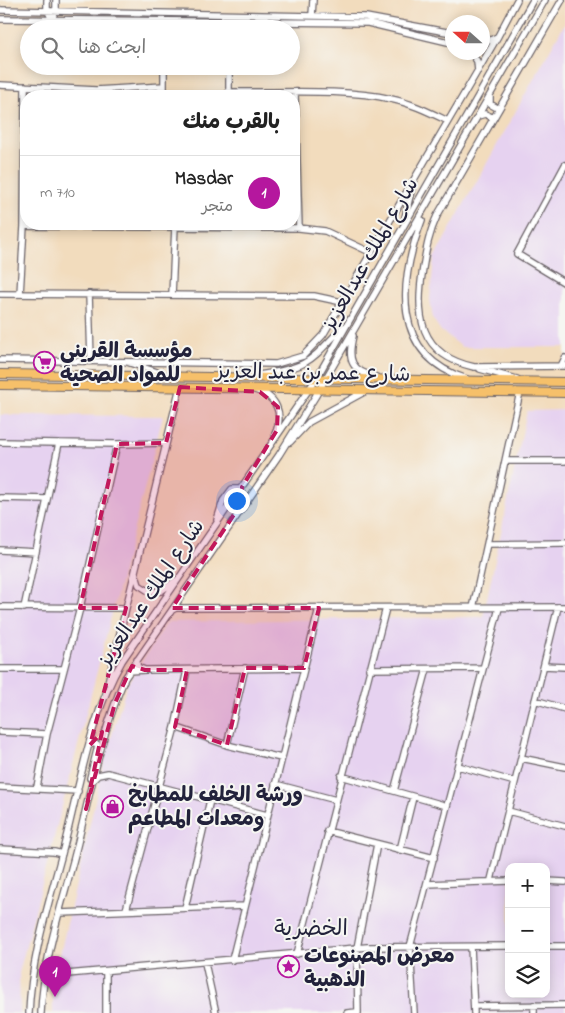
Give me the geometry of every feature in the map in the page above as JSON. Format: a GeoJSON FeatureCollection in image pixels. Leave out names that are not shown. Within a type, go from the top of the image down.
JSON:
{"type":"FeatureCollection","features":[{"type":"Feature","properties":{"kind":"main road","name":"شارع عمر بن عبد العزيز"},"geometry":{"type":"LineString","coordinates":[[0,374],[562,382]]}},
{"type":"Feature","properties":{"kind":"main road"},"geometry":{"type":"LineString","coordinates":[[520,392],[523,386],[562,382]]}},
{"type":"Feature","properties":{"kind":"main road","name":"شارع عمر بن عبد العزيز"},"geometry":{"type":"LineString","coordinates":[[0,385],[565,392]]}},
{"type":"Feature","properties":{"kind":"street"},"geometry":{"type":"LineString","coordinates":[[47,0],[47,10],[52,19]]}},
{"type":"Feature","properties":{"kind":"street"},"geometry":{"type":"LineString","coordinates":[[52,19],[56,10],[56,0]]}},
{"type":"Feature","properties":{"kind":"street"},"geometry":{"type":"LineString","coordinates":[[312,16],[313,0]]}},
{"type":"Feature","properties":{"kind":"street"},"geometry":{"type":"LineString","coordinates":[[0,360],[124,360],[276,364],[303,356],[323,335],[478,71],[517,0]]}},
{"type":"Feature","properties":{"kind":"street","name":"شارع الملك عبدالعزيز"},"geometry":{"type":"LineString","coordinates":[[29,1013],[36,956],[90,745],[102,704],[122,661],[316,379],[534,0]]}},
{"type":"Feature","properties":{"kind":"street","name":"شارع الملك عبدالعزيز"},"geometry":{"type":"LineString","coordinates":[[41,1013],[45,976],[86,809],[115,703],[129,671],[279,455],[326,379],[545,0]]}},
{"type":"Feature","properties":{"kind":"street"},"geometry":{"type":"LineString","coordinates":[[524,381],[448,358],[434,346],[422,323],[418,295],[428,240],[436,216],[562,0]]}},
{"type":"Feature","properties":{"kind":"street"},"geometry":{"type":"LineString","coordinates":[[0,10],[366,17],[445,31]]}},
{"type":"Feature","properties":{"kind":"street"},"geometry":{"type":"LineString","coordinates":[[0,19],[90,20]]}},
{"type":"Feature","properties":{"kind":"street"},"geometry":{"type":"LineString","coordinates":[[300,24],[368,23],[445,42]]}},
{"type":"Feature","properties":{"kind":"street"},"geometry":{"type":"LineString","coordinates":[[490,40],[498,36]]}},
{"type":"Feature","properties":{"kind":"street"},"geometry":{"type":"LineString","coordinates":[[477,60],[478,71]]}},
{"type":"Feature","properties":{"kind":"street"},"geometry":{"type":"LineString","coordinates":[[164,75],[164,90]]}},
{"type":"Feature","properties":{"kind":"street"},"geometry":{"type":"LineString","coordinates":[[229,75],[229,90]]}},
{"type":"Feature","properties":{"kind":"street"},"geometry":{"type":"LineString","coordinates":[[0,86],[96,90],[164,86]]}},
{"type":"Feature","properties":{"kind":"street"},"geometry":{"type":"LineString","coordinates":[[25,86],[25,90]]}},
{"type":"Feature","properties":{"kind":"street"},"geometry":{"type":"LineString","coordinates":[[300,93],[362,94],[390,98],[419,107],[448,121]]}},
{"type":"Feature","properties":{"kind":"street"},"geometry":{"type":"LineString","coordinates":[[490,96],[490,104],[499,110]]}},
{"type":"Feature","properties":{"kind":"street"},"geometry":{"type":"LineString","coordinates":[[478,116],[485,114],[494,118]]}},
{"type":"Feature","properties":{"kind":"street"},"geometry":{"type":"LineString","coordinates":[[565,165],[517,254],[565,283]]}},
{"type":"Feature","properties":{"kind":"street"},"geometry":{"type":"LineString","coordinates":[[403,227],[413,180]]}},
{"type":"Feature","properties":{"kind":"street"},"geometry":{"type":"LineString","coordinates":[[428,203],[411,255],[405,294],[407,320],[415,341],[429,359],[448,372],[473,381]]}},
{"type":"Feature","properties":{"kind":"street"},"geometry":{"type":"LineString","coordinates":[[300,228],[325,231],[372,253]]}},
{"type":"Feature","properties":{"kind":"street"},"geometry":{"type":"LineString","coordinates":[[20,294],[24,230]]}},
{"type":"Feature","properties":{"kind":"street"},"geometry":{"type":"LineString","coordinates":[[172,295],[175,230]]}},
{"type":"Feature","properties":{"kind":"street"},"geometry":{"type":"LineString","coordinates":[[0,294],[314,296],[342,302]]}},
{"type":"Feature","properties":{"kind":"street"},"geometry":{"type":"LineString","coordinates":[[89,294],[91,360]]}},
{"type":"Feature","properties":{"kind":"street"},"geometry":{"type":"LineString","coordinates":[[244,378],[291,370],[307,364],[319,354],[350,320]]}},
{"type":"Feature","properties":{"kind":"street"},"geometry":{"type":"LineString","coordinates":[[355,329],[350,348],[352,363],[365,374],[385,379]]}},
{"type":"Feature","properties":{"kind":"street"},"geometry":{"type":"LineString","coordinates":[[474,367],[563,366],[565,358]]}},
{"type":"Feature","properties":{"kind":"street"},"geometry":{"type":"LineString","coordinates":[[124,360],[145,369],[172,376]]}},
{"type":"Feature","properties":{"kind":"street"},"geometry":{"type":"LineString","coordinates":[[102,704],[180,388]]}},
{"type":"Feature","properties":{"kind":"street"},"geometry":{"type":"LineString","coordinates":[[245,388],[266,394],[278,407],[279,424],[271,445]]}},
{"type":"Feature","properties":{"kind":"street"},"geometry":{"type":"LineString","coordinates":[[279,455],[309,422],[358,394],[373,390]]}},
{"type":"Feature","properties":{"kind":"street"},"geometry":{"type":"LineString","coordinates":[[474,608],[520,392]]}},
{"type":"Feature","properties":{"kind":"street"},"geometry":{"type":"LineString","coordinates":[[0,442],[117,444],[166,442]]}},
{"type":"Feature","properties":{"kind":"street"},"geometry":{"type":"LineString","coordinates":[[24,608],[59,443]]}},
{"type":"Feature","properties":{"kind":"street"},"geometry":{"type":"LineString","coordinates":[[37,788],[47,734],[80,608],[117,444]]}},
{"type":"Feature","properties":{"kind":"street"},"geometry":{"type":"LineString","coordinates":[[505,461],[565,461]]}},
{"type":"Feature","properties":{"kind":"street"},"geometry":{"type":"LineString","coordinates":[[204,563],[215,540],[242,501],[243,495],[240,489]]}},
{"type":"Feature","properties":{"kind":"street"},"geometry":{"type":"LineString","coordinates":[[0,498],[47,499]]}},
{"type":"Feature","properties":{"kind":"street"},"geometry":{"type":"LineString","coordinates":[[487,544],[565,543]]}},
{"type":"Feature","properties":{"kind":"street"},"geometry":{"type":"LineString","coordinates":[[0,550],[36,552]]}},
{"type":"Feature","properties":{"kind":"street"},"geometry":{"type":"LineString","coordinates":[[134,570],[140,585],[150,592],[161,591],[178,579]]}},
{"type":"Feature","properties":{"kind":"street"},"geometry":{"type":"LineString","coordinates":[[184,591],[182,603],[191,608]]}},
{"type":"Feature","properties":{"kind":"street"},"geometry":{"type":"LineString","coordinates":[[170,611],[176,608],[562,607],[535,700],[491,880]]}},
{"type":"Feature","properties":{"kind":"street"},"geometry":{"type":"LineString","coordinates":[[0,608],[126,608]]}},
{"type":"Feature","properties":{"kind":"street"},"geometry":{"type":"LineString","coordinates":[[232,960],[319,608]]}},
{"type":"Feature","properties":{"kind":"street"},"geometry":{"type":"LineString","coordinates":[[297,954],[341,776],[386,608]]}},
{"type":"Feature","properties":{"kind":"street"},"geometry":{"type":"LineString","coordinates":[[414,1013],[410,947],[499,608]]}},
{"type":"Feature","properties":{"kind":"street"},"geometry":{"type":"LineString","coordinates":[[138,658],[137,667],[145,670]]}},
{"type":"Feature","properties":{"kind":"street"},"geometry":{"type":"LineString","coordinates":[[544,666],[565,667]]}},
{"type":"Feature","properties":{"kind":"street"},"geometry":{"type":"LineString","coordinates":[[227,745],[245,668]]}},
{"type":"Feature","properties":{"kind":"street"},"geometry":{"type":"LineString","coordinates":[[129,671],[304,668]]}},
{"type":"Feature","properties":{"kind":"street"},"geometry":{"type":"LineString","coordinates":[[370,669],[483,668]]}},
{"type":"Feature","properties":{"kind":"street"},"geometry":{"type":"LineString","coordinates":[[0,669],[64,669]]}},
{"type":"Feature","properties":{"kind":"street"},"geometry":{"type":"LineString","coordinates":[[394,791],[427,669]]}},
{"type":"Feature","properties":{"kind":"street"},"geometry":{"type":"LineString","coordinates":[[126,910],[175,727],[187,670]]}},
{"type":"Feature","properties":{"kind":"street"},"geometry":{"type":"LineString","coordinates":[[535,700],[565,709]]}},
{"type":"Feature","properties":{"kind":"street"},"geometry":{"type":"LineString","coordinates":[[175,727],[227,745],[281,758]]}},
{"type":"Feature","properties":{"kind":"street"},"geometry":{"type":"LineString","coordinates":[[0,732],[47,734]]}},
{"type":"Feature","properties":{"kind":"street"},"geometry":{"type":"LineString","coordinates":[[86,809],[87,791],[98,748],[95,743],[90,745]]}},
{"type":"Feature","properties":{"kind":"street"},"geometry":{"type":"LineString","coordinates":[[521,758],[565,768]]}},
{"type":"Feature","properties":{"kind":"street"},"geometry":{"type":"LineString","coordinates":[[458,766],[515,782]]}},
{"type":"Feature","properties":{"kind":"street"},"geometry":{"type":"LineString","coordinates":[[94,779],[98,775],[105,773],[267,815]]}},
{"type":"Feature","properties":{"kind":"street"},"geometry":{"type":"LineString","coordinates":[[341,776],[447,806]]}},
{"type":"Feature","properties":{"kind":"street"},"geometry":{"type":"LineString","coordinates":[[275,784],[336,800]]}},
{"type":"Feature","properties":{"kind":"street"},"geometry":{"type":"LineString","coordinates":[[0,787],[78,791]]}},
{"type":"Feature","properties":{"kind":"street"},"geometry":{"type":"LineString","coordinates":[[400,850],[413,797]]}},
{"type":"Feature","properties":{"kind":"street"},"geometry":{"type":"LineString","coordinates":[[185,908],[210,800]]}},
{"type":"Feature","properties":{"kind":"street"},"geometry":{"type":"LineString","coordinates":[[508,811],[565,826]]}},
{"type":"Feature","properties":{"kind":"street"},"geometry":{"type":"LineString","coordinates":[[328,831],[434,858]]}},
{"type":"Feature","properties":{"kind":"street"},"geometry":{"type":"LineString","coordinates":[[347,1013],[358,1013],[357,948],[377,844]]}},
{"type":"Feature","properties":{"kind":"street"},"geometry":{"type":"LineString","coordinates":[[0,850],[62,854]]}},
{"type":"Feature","properties":{"kind":"street"},"geometry":{"type":"LineString","coordinates":[[427,884],[505,881]]}},
{"type":"Feature","properties":{"kind":"street"},"geometry":{"type":"LineString","coordinates":[[550,881],[565,882]]}},
{"type":"Feature","properties":{"kind":"street"},"geometry":{"type":"LineString","coordinates":[[60,913],[245,906]]}},
{"type":"Feature","properties":{"kind":"street"},"geometry":{"type":"LineString","coordinates":[[45,976],[106,973],[357,948],[505,946]]}},
{"type":"Feature","properties":{"kind":"street"},"geometry":{"type":"LineString","coordinates":[[550,946],[565,946]]}},
{"type":"Feature","properties":{"kind":"street"},"geometry":{"type":"LineString","coordinates":[[471,947],[474,1013]]}},
{"type":"Feature","properties":{"kind":"street"},"geometry":{"type":"LineString","coordinates":[[205,963],[216,1013]]}},
{"type":"Feature","properties":{"kind":"street"},"geometry":{"type":"LineString","coordinates":[[106,973],[106,1013]]}},
{"type":"Feature","properties":{"kind":"street"},"geometry":{"type":"LineString","coordinates":[[534,1005],[534,1013]]}},
{"type":"Feature","properties":{"kind":"street"},"geometry":{"type":"LineString","coordinates":[[474,1006],[565,1005]]}},
{"type":"Feature","properties":{"kind":"highlighted area"},"geometry":{"type":"Polygon","coordinates":[[[180,387],[260,392],[278,407],[277,430],[242,487],[241,504],[172,608],[319,608],[304,668],[245,668],[227,745],[175,727],[187,670],[145,670],[132,666],[115,703],[86,809],[102,732],[90,745],[126,608],[80,608],[117,444],[166,443],[180,387]]]}},
{"type":"Feature","properties":{"kind":"shaded area"},"geometry":{"type":"Polygon","coordinates":[[[565,23],[565,347],[462,347],[441,331],[433,319],[430,299],[434,258],[565,23]]]}},
{"type":"Feature","properties":{"kind":"shaded area"},"geometry":{"type":"Polygon","coordinates":[[[565,410],[565,1013],[53,1013],[53,985],[105,758],[127,685],[168,622],[483,617],[527,411],[565,410]]]}},
{"type":"Feature","properties":{"kind":"shaded area"},"geometry":{"type":"Polygon","coordinates":[[[0,415],[163,416],[19,973],[20,1013],[0,1013],[0,415]]]}},
{"type":"Feature","properties":{"kind":"place","name":"مؤسسة القريني للمواد الصحيه"},"geometry":{"type":"Point","coordinates":[44,362]}},
{"type":"Feature","properties":{"kind":"place","name":"ورشة الخلف للمطابخ ومعدات المطاعم"},"geometry":{"type":"Point","coordinates":[112,806]}},
{"type":"Feature","properties":{"kind":"place","name":"معرض المصنوعات الذهبية"},"geometry":{"type":"Point","coordinates":[288,967]}},
{"type":"Feature","properties":{"kind":"place","name":"Masdar"},"geometry":{"type":"Point","coordinates":[55,997]}},
{"type":"Feature","properties":{"kind":"district","name":"الخضرية"},"geometry":{"type":"Point","coordinates":[311,927]}}]}
